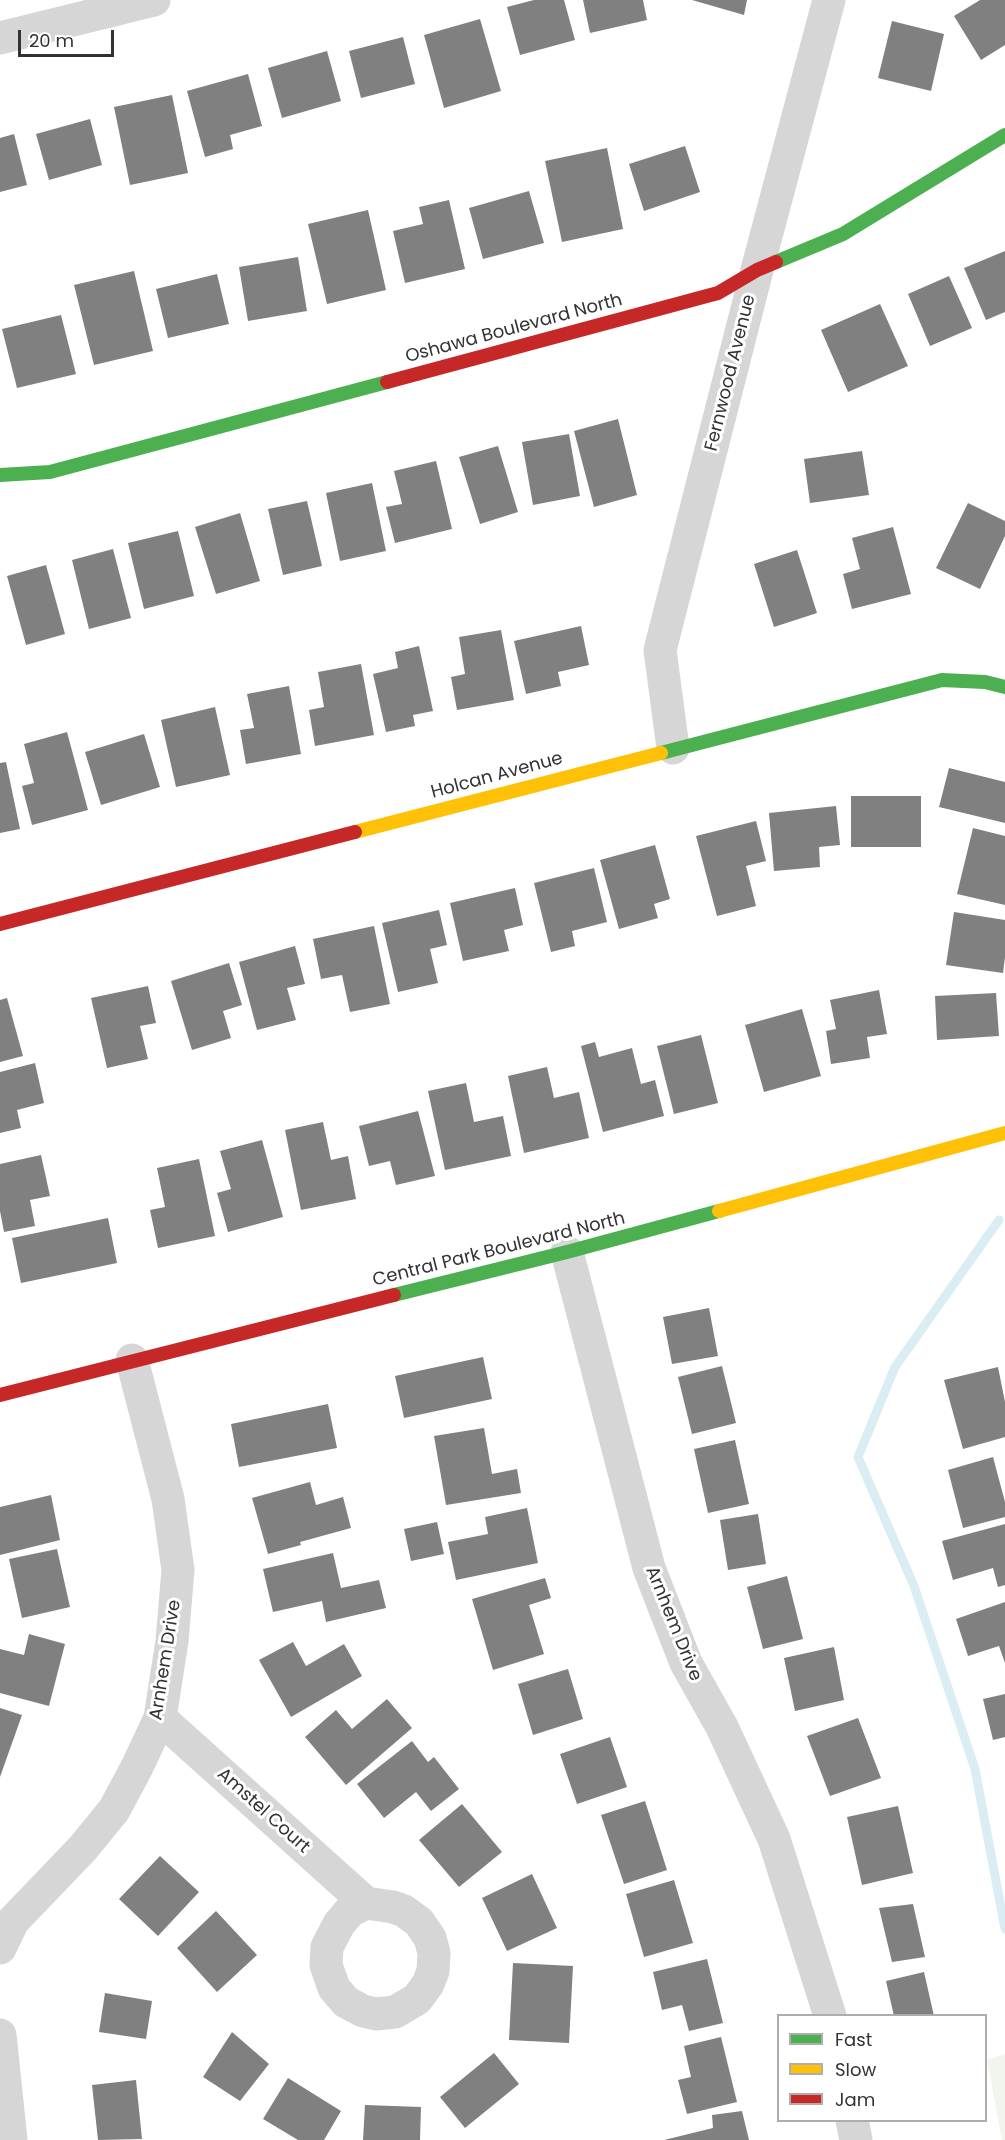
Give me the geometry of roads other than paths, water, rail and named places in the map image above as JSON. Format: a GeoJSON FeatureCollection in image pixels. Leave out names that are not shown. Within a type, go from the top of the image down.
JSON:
{"type":"FeatureCollection","features":[{"type":"Feature","properties":{"kind":"street"},"geometry":{"type":"LineString","coordinates":[[0,38],[154,0]]}},
{"type":"Feature","properties":{"kind":"street","name":"Fernwood Avenue"},"geometry":{"type":"LineString","coordinates":[[673,748],[660,650],[829,0]]}},
{"type":"Feature","properties":{"kind":"street","name":"Oshawa Boulevard North"},"geometry":{"type":"LineString","coordinates":[[0,475],[50,472],[718,293],[757,270],[843,234],[1005,135]]}},
{"type":"Feature","properties":{"kind":"street","name":"Holcan Avenue"},"geometry":{"type":"LineString","coordinates":[[0,924],[942,680],[985,682],[1005,687]]}},
{"type":"Feature","properties":{"kind":"street","name":"Central Park Boulevard North"},"geometry":{"type":"LineString","coordinates":[[0,1395],[567,1252],[1005,1133]]}},
{"type":"Feature","properties":{"kind":"street","name":"Arnhem Drive"},"geometry":{"type":"LineString","coordinates":[[567,1252],[649,1568],[686,1663],[722,1727],[774,1839],[829,2014]]}},
{"type":"Feature","properties":{"kind":"street","name":"Arnhem Drive"},"geometry":{"type":"LineString","coordinates":[[0,1948],[13,1921],[83,1848],[114,1810],[160,1718],[172,1641],[178,1570],[168,1499],[132,1360]]}},
{"type":"Feature","properties":{"kind":"street","name":"Amstel Court"},"geometry":{"type":"LineString","coordinates":[[160,1718],[366,1903]]}},
{"type":"Feature","properties":{"kind":"street"},"geometry":{"type":"LineString","coordinates":[[0,2035],[11,2140]]}},
{"type":"Feature","properties":{"kind":"street"},"geometry":{"type":"LineString","coordinates":[[852,2122],[856,2140]]}},
{"type":"Feature","properties":{"kind":"waterway"},"geometry":{"type":"LineString","coordinates":[[999,1220],[895,1367],[858,1457],[914,1586],[975,1769],[1005,1929]]}}]}
